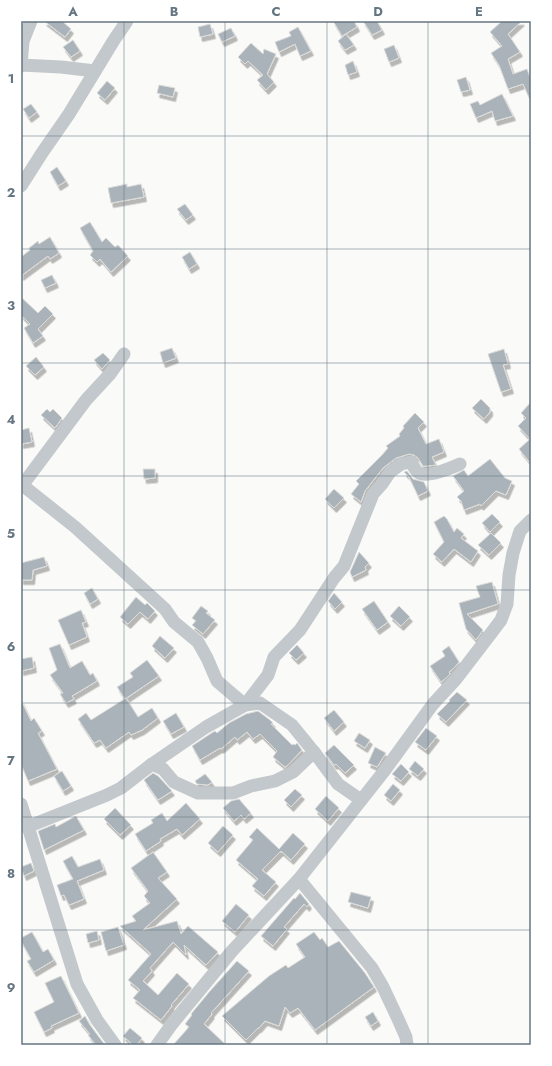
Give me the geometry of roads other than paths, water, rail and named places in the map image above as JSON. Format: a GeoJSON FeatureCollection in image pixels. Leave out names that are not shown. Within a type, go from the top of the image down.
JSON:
{"type":"FeatureCollection","features":[{"type":"Feature","properties":{"kind":"street"},"geometry":{"type":"LineString","coordinates":[[31,21],[23,41],[21,65],[61,67],[95,71]]}},
{"type":"Feature","properties":{"kind":"street"},"geometry":{"type":"LineString","coordinates":[[21,186],[69,114],[127,21]]}},
{"type":"Feature","properties":{"kind":"street"},"geometry":{"type":"LineString","coordinates":[[124,354],[110,374],[86,400],[22,486],[75,527],[100,551],[153,596],[174,622],[198,642],[217,681],[245,705]]}},
{"type":"Feature","properties":{"kind":"street"},"geometry":{"type":"LineString","coordinates":[[245,705],[268,675],[274,657],[300,630],[334,578],[344,566],[373,494],[390,472],[401,464],[411,462],[417,472],[424,474],[447,469],[460,464]]}},
{"type":"Feature","properties":{"kind":"street"},"geometry":{"type":"LineString","coordinates":[[157,1045],[172,1024],[232,951],[299,879],[389,765],[433,704],[456,679],[501,620],[507,604],[509,575],[513,553],[520,531],[531,520]]}},
{"type":"Feature","properties":{"kind":"street"},"geometry":{"type":"LineString","coordinates":[[27,827],[121,788],[152,764],[206,727],[245,705],[260,703],[292,725],[338,784],[361,800]]}},
{"type":"Feature","properties":{"kind":"street"},"geometry":{"type":"LineString","coordinates":[[152,764],[163,769],[174,782],[198,793],[233,793],[251,786],[275,781],[293,772],[314,752]]}},
{"type":"Feature","properties":{"kind":"street"},"geometry":{"type":"LineString","coordinates":[[21,804],[77,984],[97,1020],[115,1045]]}},
{"type":"Feature","properties":{"kind":"street"},"geometry":{"type":"LineString","coordinates":[[299,879],[372,968],[398,1019],[408,1045]]}}]}
